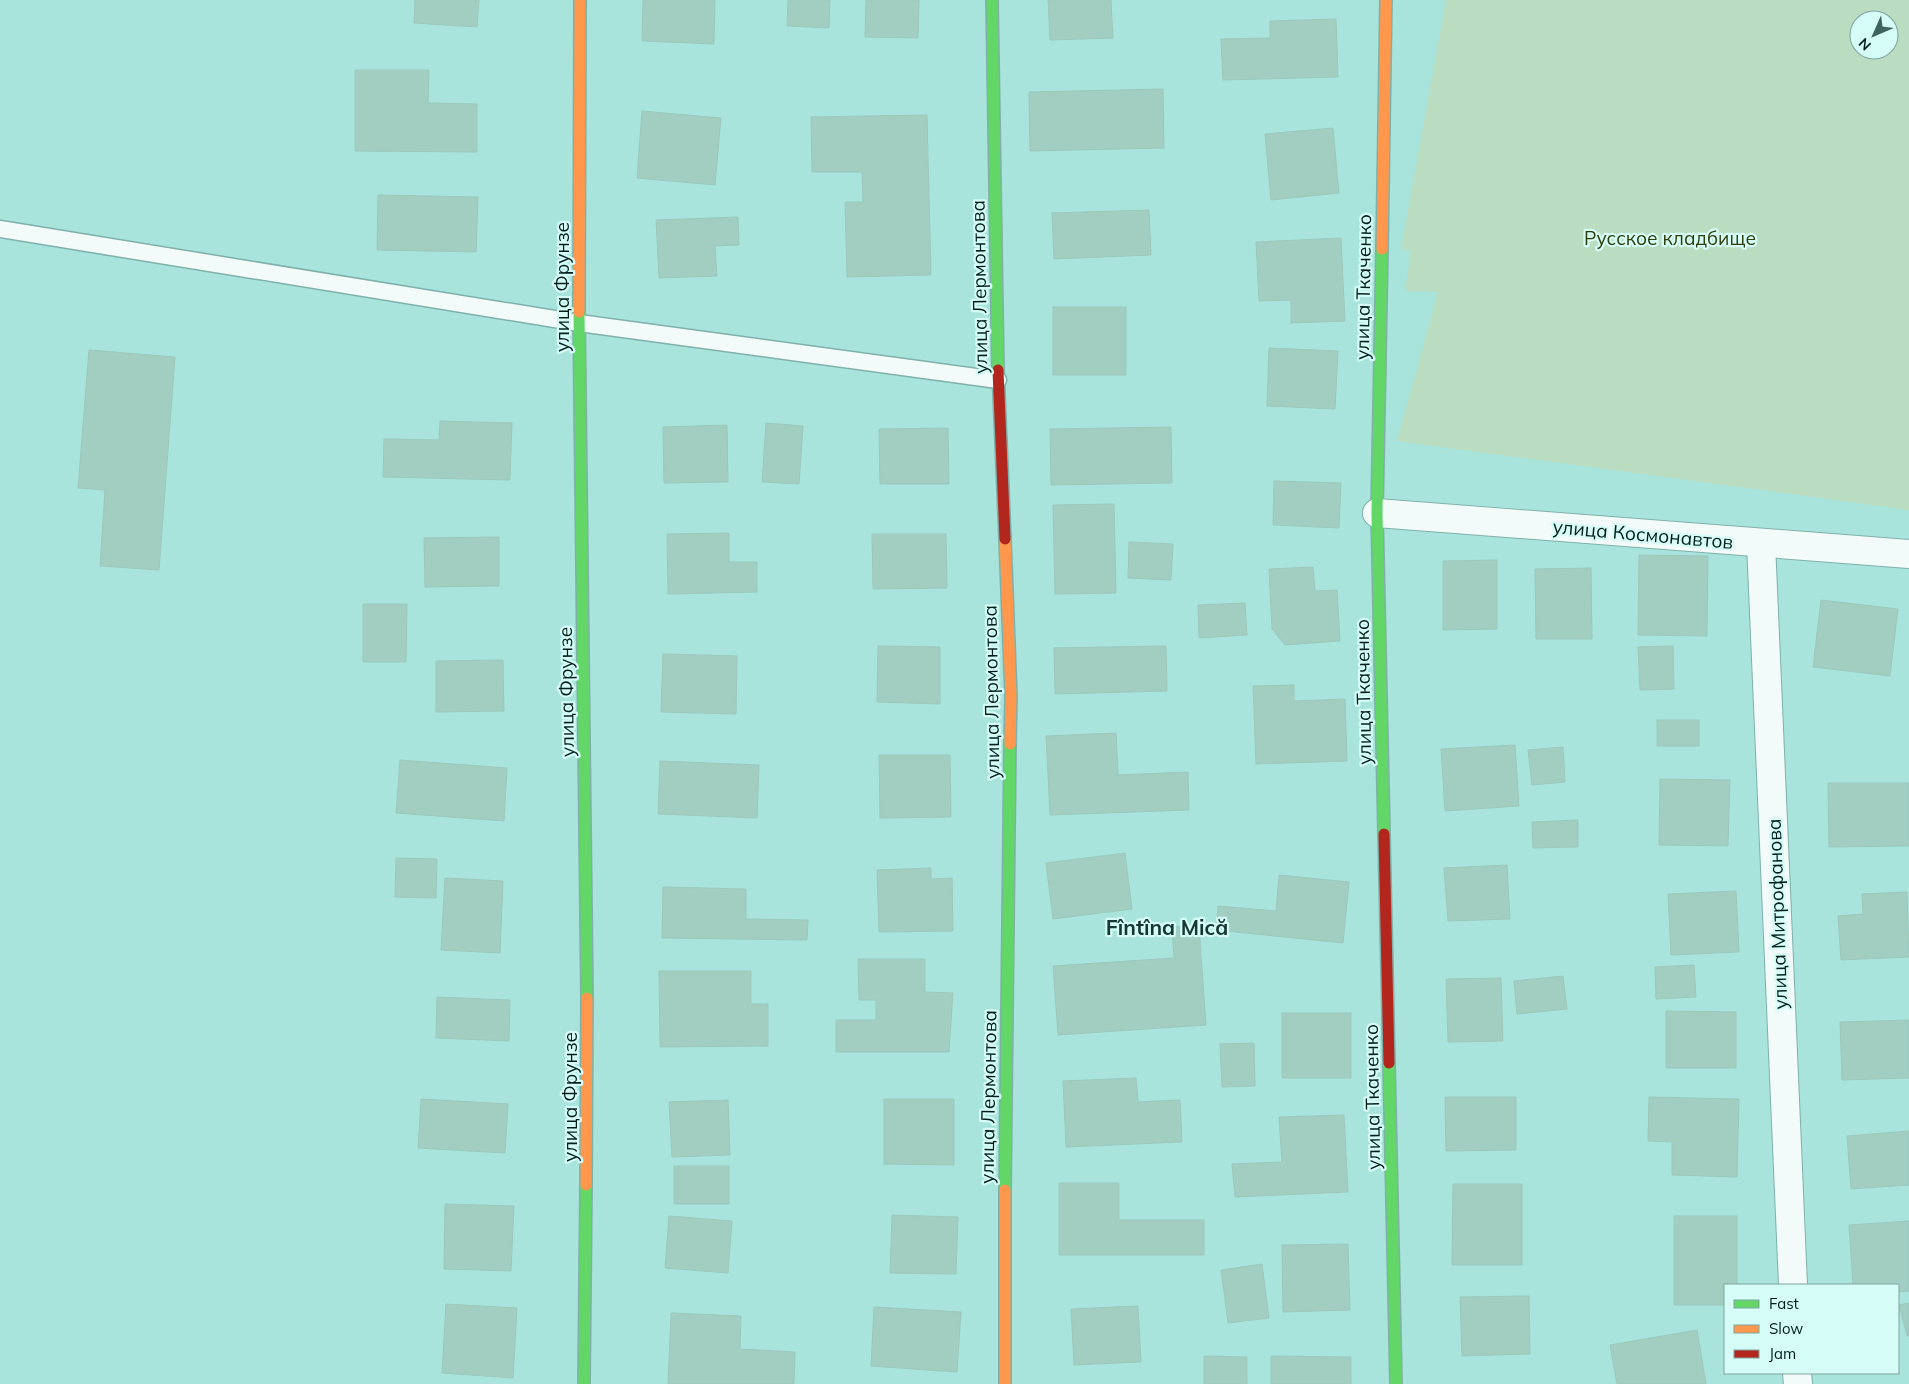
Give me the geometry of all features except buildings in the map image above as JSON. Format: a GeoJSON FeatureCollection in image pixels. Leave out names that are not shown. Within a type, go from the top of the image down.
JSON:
{"type":"FeatureCollection","features":[{"type":"Feature","properties":{"kind":"street","name":"улица Фрунзе"},"geometry":{"type":"LineString","coordinates":[[580,0],[579,323],[588,1054],[584,1384]]}},
{"type":"Feature","properties":{"kind":"street","name":"улица Лермонтова"},"geometry":{"type":"LineString","coordinates":[[992,0],[998,380],[1011,696],[1004,1177],[1005,1384]]}},
{"type":"Feature","properties":{"kind":"street","name":"улица Ткаченко"},"geometry":{"type":"LineString","coordinates":[[1386,0],[1377,513],[1396,1384]]}},
{"type":"Feature","properties":{"kind":"street","name":"улица Космонавтов"},"geometry":{"type":"LineString","coordinates":[[1377,513],[1909,554]]}},
{"type":"Feature","properties":{"kind":"street","name":"улица Митрофанова"},"geometry":{"type":"LineString","coordinates":[[1761,543],[1793,1284]]}},
{"type":"Feature","properties":{"kind":"lane"},"geometry":{"type":"LineString","coordinates":[[0,229],[579,323],[998,380]]}},
{"type":"Feature","properties":{"kind":"green space","name":"Русское кладбище"},"geometry":{"type":"Polygon","coordinates":[[[1446,0],[1909,0],[1909,510],[1397,441],[1438,292],[1405,291],[1411,251],[1401,249],[1446,0]]]}},
{"type":"Feature","properties":{"kind":"traffic: fast"},"geometry":{"type":"LineString","coordinates":[[992,0],[998,370]]}},
{"type":"Feature","properties":{"kind":"traffic: fast"},"geometry":{"type":"LineString","coordinates":[[1382,249],[1377,513],[1384,834]]}},
{"type":"Feature","properties":{"kind":"traffic: fast"},"geometry":{"type":"LineString","coordinates":[[579,312],[587,998]]}},
{"type":"Feature","properties":{"kind":"traffic: fast"},"geometry":{"type":"LineString","coordinates":[[1005,1190],[1010,744]]}},
{"type":"Feature","properties":{"kind":"traffic: fast"},"geometry":{"type":"LineString","coordinates":[[1389,1063],[1396,1384]]}},
{"type":"Feature","properties":{"kind":"traffic: fast"},"geometry":{"type":"LineString","coordinates":[[584,1384],[586,1185]]}},
{"type":"Feature","properties":{"kind":"traffic: slow"},"geometry":{"type":"LineString","coordinates":[[579,312],[580,0]]}},
{"type":"Feature","properties":{"kind":"traffic: slow"},"geometry":{"type":"LineString","coordinates":[[1382,249],[1386,0]]}},
{"type":"Feature","properties":{"kind":"traffic: slow"},"geometry":{"type":"LineString","coordinates":[[1005,539],[1011,696],[1010,744]]}},
{"type":"Feature","properties":{"kind":"traffic: slow"},"geometry":{"type":"LineString","coordinates":[[586,1185],[587,998]]}},
{"type":"Feature","properties":{"kind":"traffic: slow"},"geometry":{"type":"LineString","coordinates":[[1005,1190],[1005,1384]]}},
{"type":"Feature","properties":{"kind":"traffic: jam"},"geometry":{"type":"LineString","coordinates":[[998,370],[1005,539]]}},
{"type":"Feature","properties":{"kind":"traffic: jam"},"geometry":{"type":"LineString","coordinates":[[1384,834],[1389,1063]]}},
{"type":"Feature","properties":{"kind":"district","name":"Fîntîna Mică"},"geometry":{"type":"Point","coordinates":[1167,928]}}]}
